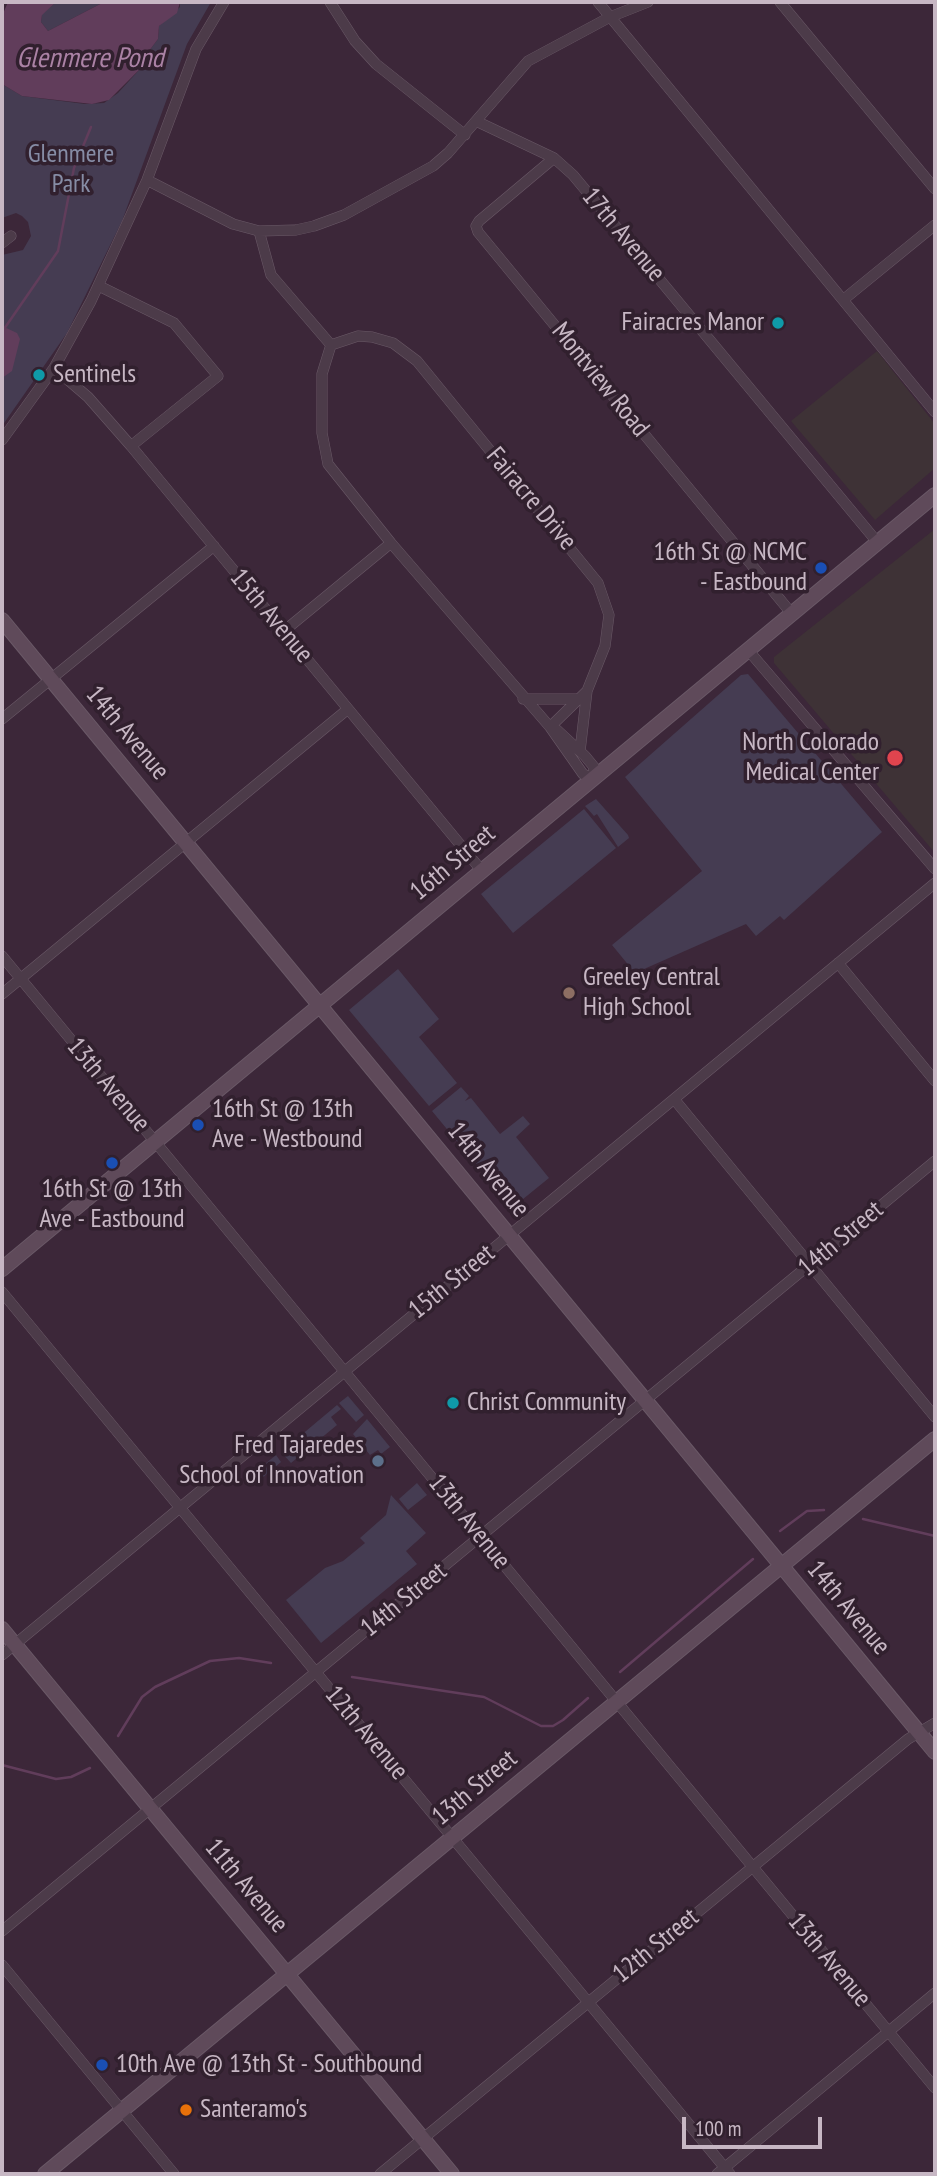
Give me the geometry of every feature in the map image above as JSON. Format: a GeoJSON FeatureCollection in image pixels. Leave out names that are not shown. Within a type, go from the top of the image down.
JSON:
{"type":"FeatureCollection","features":[{"type":"Feature","properties":{"kind":"street"},"geometry":{"type":"LineString","coordinates":[[2,440],[54,368],[99,286],[147,180],[196,48],[224,2]]}},
{"type":"Feature","properties":{"kind":"street"},"geometry":{"type":"LineString","coordinates":[[330,2],[355,41],[376,64],[465,135]]}},
{"type":"Feature","properties":{"kind":"street"},"geometry":{"type":"LineString","coordinates":[[598,2],[935,412]]}},
{"type":"Feature","properties":{"kind":"street"},"geometry":{"type":"LineString","coordinates":[[147,180],[233,224],[259,231],[296,230],[344,215],[433,166],[465,135],[528,61],[610,17],[648,2]]}},
{"type":"Feature","properties":{"kind":"street"},"geometry":{"type":"LineString","coordinates":[[780,2],[935,188]]}},
{"type":"Feature","properties":{"kind":"street","name":"17th Avenue"},"geometry":{"type":"LineString","coordinates":[[476,121],[554,158],[573,174],[878,542]]}},
{"type":"Feature","properties":{"kind":"street","name":"Montview Road"},"geometry":{"type":"LineString","coordinates":[[554,158],[479,221],[476,226],[478,232],[792,614]]}},
{"type":"Feature","properties":{"kind":"street"},"geometry":{"type":"LineString","coordinates":[[843,300],[935,225]]}},
{"type":"Feature","properties":{"kind":"street"},"geometry":{"type":"LineString","coordinates":[[259,231],[271,275],[331,345],[321,374],[324,452],[342,485],[523,699],[550,727],[583,774],[593,779],[594,767],[557,730],[550,727]]}},
{"type":"Feature","properties":{"kind":"street"},"geometry":{"type":"LineString","coordinates":[[2,243],[11,236]]}},
{"type":"Feature","properties":{"kind":"street"},"geometry":{"type":"LineString","coordinates":[[99,286],[174,323],[218,376],[131,446]]}},
{"type":"Feature","properties":{"kind":"street","name":"Fairacre Drive"},"geometry":{"type":"LineString","coordinates":[[331,345],[358,336],[372,337],[393,343],[417,361],[588,567],[603,592],[608,615],[605,646],[587,691],[550,727]]}},
{"type":"Feature","properties":{"kind":"street","name":"15th Avenue"},"geometry":{"type":"LineString","coordinates":[[54,368],[88,397],[131,446],[482,871]]}},
{"type":"Feature","properties":{"kind":"street","name":"16th Street"},"geometry":{"type":"LineString","coordinates":[[2,1269],[935,495]]}},
{"type":"Feature","properties":{"kind":"street"},"geometry":{"type":"LineString","coordinates":[[284,631],[391,543]]}},
{"type":"Feature","properties":{"kind":"street"},"geometry":{"type":"LineString","coordinates":[[2,719],[214,546]]}},
{"type":"Feature","properties":{"kind":"street","name":"14th Avenue"},"geometry":{"type":"LineString","coordinates":[[2,620],[935,1752]]}},
{"type":"Feature","properties":{"kind":"street"},"geometry":{"type":"LineString","coordinates":[[748,650],[935,869]]}},
{"type":"Feature","properties":{"kind":"street"},"geometry":{"type":"LineString","coordinates":[[580,751],[587,691]]}},
{"type":"Feature","properties":{"kind":"street"},"geometry":{"type":"LineString","coordinates":[[523,699],[579,699]]}},
{"type":"Feature","properties":{"kind":"street"},"geometry":{"type":"LineString","coordinates":[[2,995],[348,709]]}},
{"type":"Feature","properties":{"kind":"street","name":"15th Street"},"geometry":{"type":"LineString","coordinates":[[2,1654],[935,883]]}},
{"type":"Feature","properties":{"kind":"street","name":"13th Avenue"},"geometry":{"type":"LineString","coordinates":[[2,957],[935,2088]]}},
{"type":"Feature","properties":{"kind":"street"},"geometry":{"type":"LineString","coordinates":[[838,964],[935,1081]]}},
{"type":"Feature","properties":{"kind":"street"},"geometry":{"type":"LineString","coordinates":[[674,1100],[935,1416]]}},
{"type":"Feature","properties":{"kind":"street","name":"14th Street"},"geometry":{"type":"LineString","coordinates":[[2,1931],[935,1161]]}},
{"type":"Feature","properties":{"kind":"street","name":"12th Avenue"},"geometry":{"type":"LineString","coordinates":[[2,1292],[724,2172]]}},
{"type":"Feature","properties":{"kind":"street","name":"13th Street"},"geometry":{"type":"LineString","coordinates":[[45,2174],[935,1439]]}},
{"type":"Feature","properties":{"kind":"street","name":"11th Avenue"},"geometry":{"type":"LineString","coordinates":[[2,1629],[452,2174]]}},
{"type":"Feature","properties":{"kind":"street","name":"12th Street"},"geometry":{"type":"LineString","coordinates":[[380,2174],[919,1732],[935,1723]]}},
{"type":"Feature","properties":{"kind":"street"},"geometry":{"type":"LineString","coordinates":[[2,1965],[174,2174]]}},
{"type":"Feature","properties":{"kind":"street"},"geometry":{"type":"LineString","coordinates":[[724,2172],[935,1993]]}},
{"type":"Feature","properties":{"kind":"shaded area"},"geometry":{"type":"Polygon","coordinates":[[[877,351],[935,424],[935,468],[875,520],[791,421],[877,351]]]}},
{"type":"Feature","properties":{"kind":"shaded area","name":"North Colorado Medical Center"},"geometry":{"type":"Polygon","coordinates":[[[935,529],[935,853],[774,663],[774,657],[935,529]]]}},
{"type":"Feature","properties":{"kind":"green space"},"geometry":{"type":"Polygon","coordinates":[[[56,2],[104,2],[48,31],[41,22],[42,14],[56,2]]]}},
{"type":"Feature","properties":{"kind":"green space","name":"Glenmere Park"},"geometry":{"type":"Polygon","coordinates":[[[180,2],[211,2],[187,44],[122,221],[67,333],[2,426],[2,255],[23,250],[31,236],[28,222],[22,216],[16,213],[2,218],[2,84],[22,96],[85,104],[104,103],[118,93],[140,69],[143,59],[158,39],[159,26],[180,7],[180,2]]]}},
{"type":"Feature","properties":{"kind":"green space"},"geometry":{"type":"Polygon","coordinates":[[[748,674],[882,832],[784,920],[780,916],[756,936],[746,924],[635,973],[612,945],[702,871],[625,777],[741,675],[748,674]]]}},
{"type":"Feature","properties":{"kind":"green space"},"geometry":{"type":"Polygon","coordinates":[[[596,799],[628,835],[629,838],[618,847],[597,814],[594,816],[585,806],[596,799]]]}},
{"type":"Feature","properties":{"kind":"green space"},"geometry":{"type":"Polygon","coordinates":[[[584,809],[616,848],[513,933],[481,894],[584,809]]]}},
{"type":"Feature","properties":{"kind":"green space"},"geometry":{"type":"Polygon","coordinates":[[[398,969],[439,1019],[419,1037],[457,1083],[429,1106],[349,1010],[398,969]]]}},
{"type":"Feature","properties":{"kind":"green space"},"geometry":{"type":"Polygon","coordinates":[[[461,1087],[469,1096],[465,1101],[471,1098],[500,1134],[523,1116],[530,1124],[516,1137],[549,1178],[512,1208],[432,1111],[461,1087]]]}},
{"type":"Feature","properties":{"kind":"green space"},"geometry":{"type":"Polygon","coordinates":[[[348,1396],[364,1415],[356,1422],[339,1403],[348,1396]]]}},
{"type":"Feature","properties":{"kind":"green space"},"geometry":{"type":"Polygon","coordinates":[[[337,1405],[341,1409],[331,1417],[337,1425],[291,1463],[281,1452],[337,1405]]]}},
{"type":"Feature","properties":{"kind":"green space"},"geometry":{"type":"Polygon","coordinates":[[[367,1419],[390,1447],[381,1454],[378,1450],[370,1455],[353,1434],[367,1419]]]}},
{"type":"Feature","properties":{"kind":"green space"},"geometry":{"type":"Polygon","coordinates":[[[276,1455],[281,1462],[261,1479],[255,1472],[276,1455]]]}},
{"type":"Feature","properties":{"kind":"green space"},"geometry":{"type":"Polygon","coordinates":[[[417,1483],[427,1495],[408,1510],[399,1499],[417,1483]]]}},
{"type":"Feature","properties":{"kind":"green space"},"geometry":{"type":"Polygon","coordinates":[[[391,1495],[426,1533],[406,1551],[417,1564],[321,1643],[286,1600],[325,1568],[343,1561],[365,1543],[360,1538],[386,1515],[391,1495]]]}},
{"type":"Feature","properties":{"kind":"water","name":"Glenmere Pond"},"geometry":{"type":"Polygon","coordinates":[[[8,2],[56,2],[42,15],[41,22],[48,31],[104,2],[180,2],[177,13],[159,26],[158,39],[143,59],[140,69],[109,100],[92,104],[22,96],[2,84],[2,16],[8,2]]]}},
{"type":"Feature","properties":{"kind":"water"},"geometry":{"type":"Polygon","coordinates":[[[2,326],[17,333],[20,339],[12,371],[2,378],[2,326]]]}},
{"type":"Feature","properties":{"kind":"waterway"},"geometry":{"type":"LineString","coordinates":[[4,329],[58,251],[74,168],[91,127]]}},
{"type":"Feature","properties":{"kind":"waterway"},"geometry":{"type":"LineString","coordinates":[[780,1531],[807,1511],[824,1510]]}},
{"type":"Feature","properties":{"kind":"waterway"},"geometry":{"type":"LineString","coordinates":[[863,1519],[935,1536]]}},
{"type":"Feature","properties":{"kind":"waterway"},"geometry":{"type":"LineString","coordinates":[[620,1672],[753,1559]]}},
{"type":"Feature","properties":{"kind":"waterway"},"geometry":{"type":"LineString","coordinates":[[118,1736],[142,1697],[155,1687],[210,1661],[239,1658],[271,1663]]}},
{"type":"Feature","properties":{"kind":"waterway"},"geometry":{"type":"LineString","coordinates":[[352,1677],[484,1697],[541,1726],[553,1726],[588,1698]]}},
{"type":"Feature","properties":{"kind":"waterway"},"geometry":{"type":"LineString","coordinates":[[2,1765],[56,1779],[71,1777],[90,1768]]}},
{"type":"Feature","properties":{"kind":"place","name":"Fairacres Manor"},"geometry":{"type":"Point","coordinates":[778,323]}},
{"type":"Feature","properties":{"kind":"place","name":"Sentinels"},"geometry":{"type":"Point","coordinates":[39,375]}},
{"type":"Feature","properties":{"kind":"place","name":"16th St @ NCMC - Eastbound"},"geometry":{"type":"Point","coordinates":[821,568]}},
{"type":"Feature","properties":{"kind":"place","name":"North Colorado Medical Center"},"geometry":{"type":"Point","coordinates":[895,758]}},
{"type":"Feature","properties":{"kind":"place","name":"Greeley Central High School"},"geometry":{"type":"Point","coordinates":[569,993]}},
{"type":"Feature","properties":{"kind":"place","name":"16th St @ 13th Ave - Westbound"},"geometry":{"type":"Point","coordinates":[198,1125]}},
{"type":"Feature","properties":{"kind":"place","name":"16th St @ 13th Ave - Eastbound"},"geometry":{"type":"Point","coordinates":[112,1163]}},
{"type":"Feature","properties":{"kind":"place","name":"Christ Community"},"geometry":{"type":"Point","coordinates":[453,1403]}},
{"type":"Feature","properties":{"kind":"place","name":"Fred Tajaredes School of Innovation"},"geometry":{"type":"Point","coordinates":[378,1461]}},
{"type":"Feature","properties":{"kind":"place","name":"10th Ave @ 13th St - Southbound"},"geometry":{"type":"Point","coordinates":[102,2065]}},
{"type":"Feature","properties":{"kind":"place","name":"Santeramo's"},"geometry":{"type":"Point","coordinates":[186,2110]}}]}
